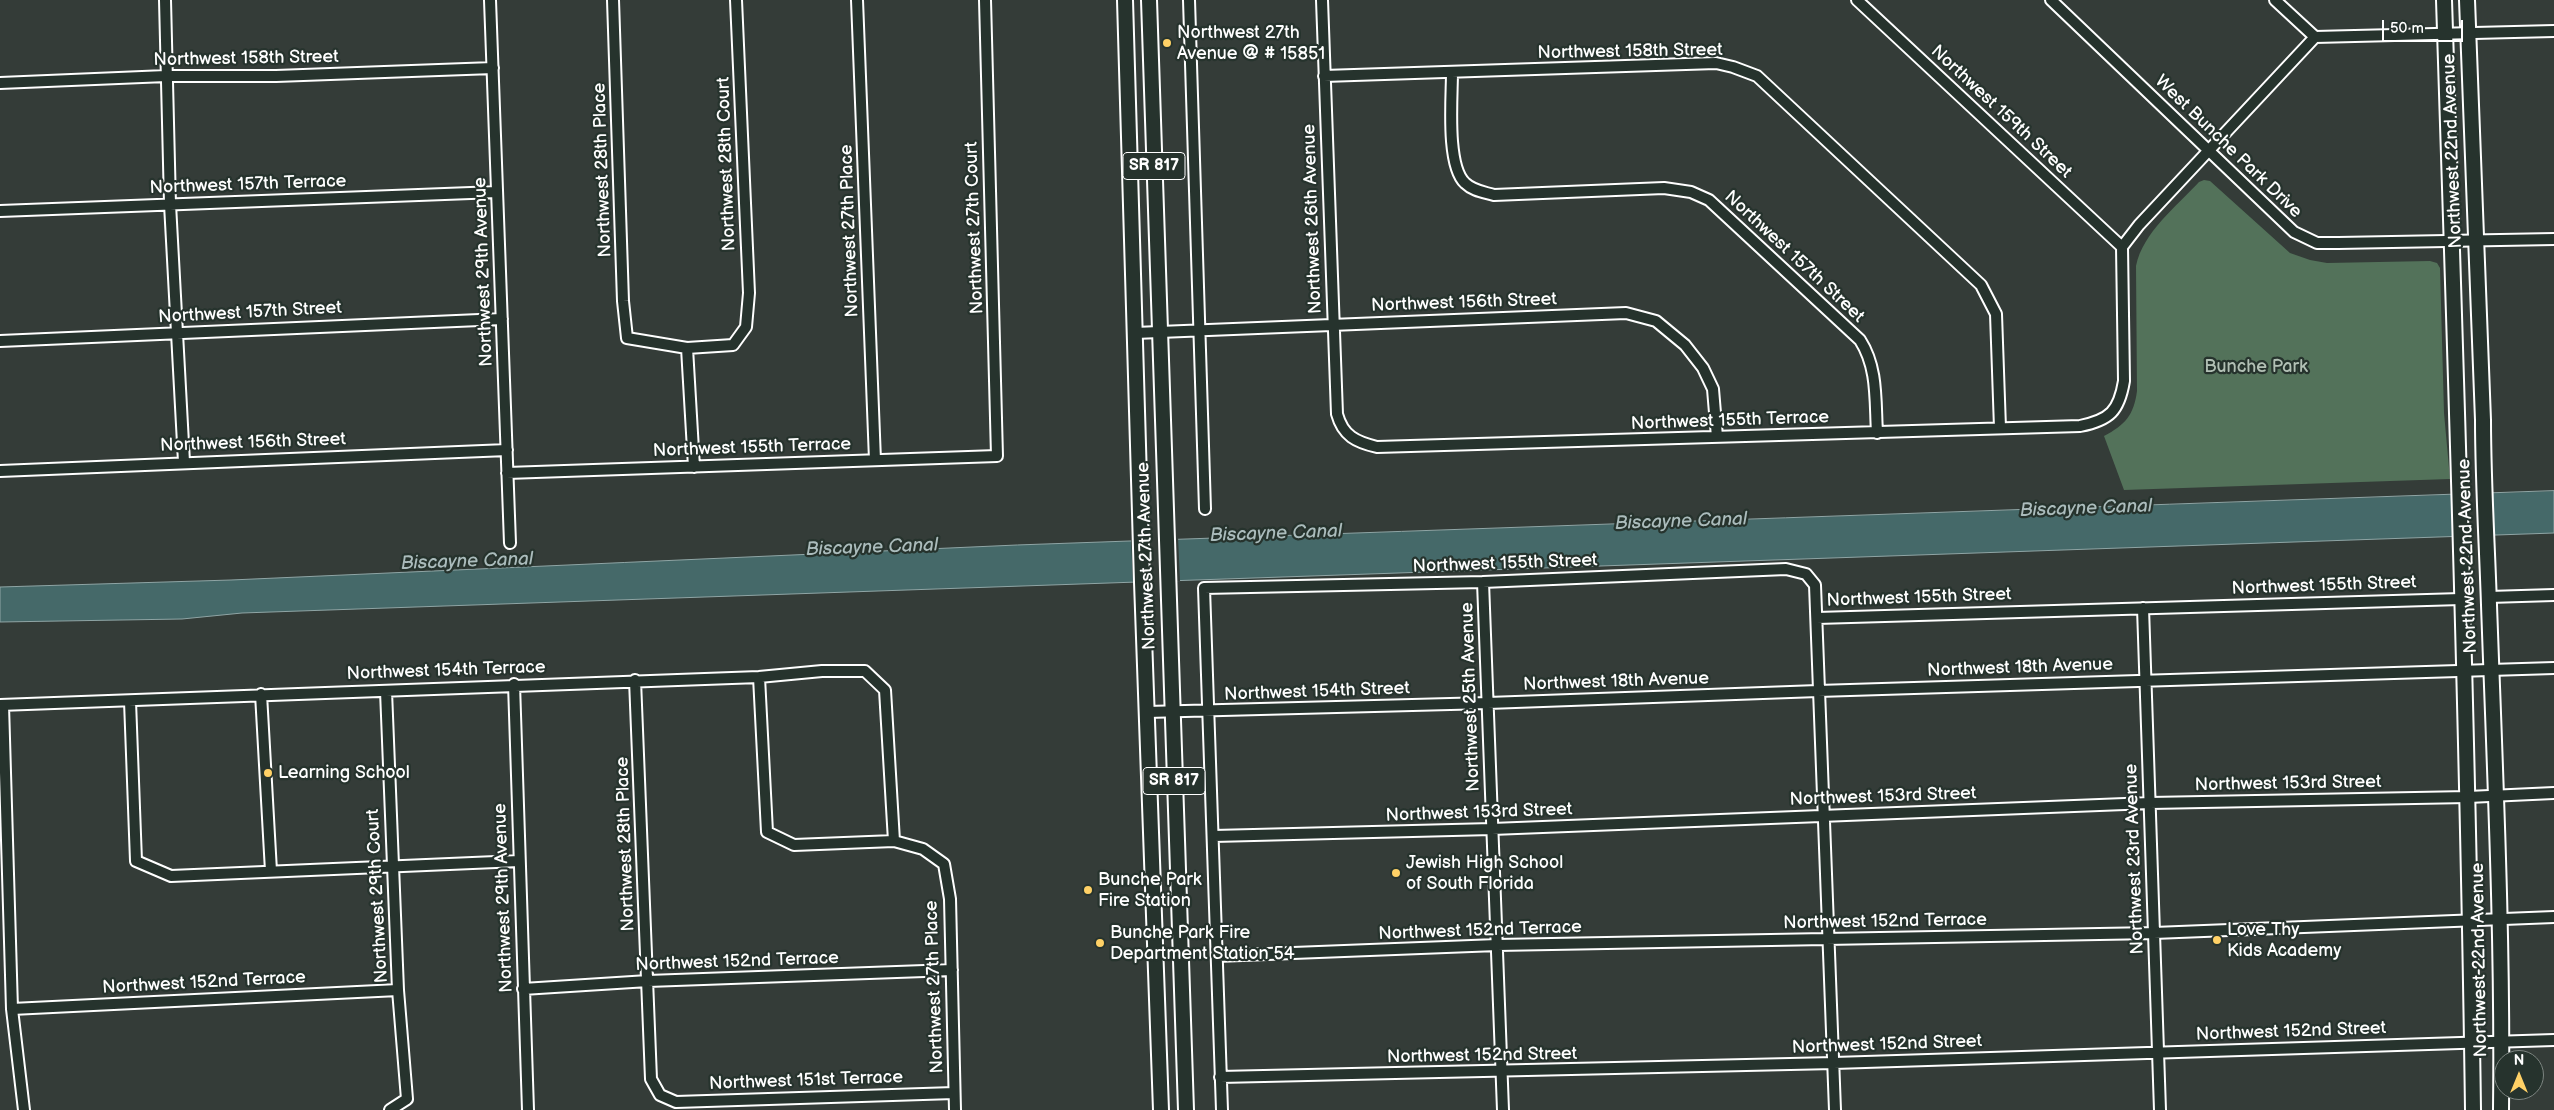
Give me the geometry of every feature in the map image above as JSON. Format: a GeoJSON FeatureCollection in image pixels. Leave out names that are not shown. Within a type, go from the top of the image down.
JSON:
{"type":"FeatureCollection","features":[{"type":"Feature","properties":{"kind":"main road","name":"Northwest 27th Avenue"},"geometry":{"type":"LineString","coordinates":[[1126,0],[1142,582],[1161,1110]]}},
{"type":"Feature","properties":{"kind":"main road"},"geometry":{"type":"LineString","coordinates":[[1140,0],[1142,19],[1150,29]]}},
{"type":"Feature","properties":{"kind":"main road","name":"Northwest 27th Avenue"},"geometry":{"type":"LineString","coordinates":[[1149,0],[1158,332],[1186,1110]]}},
{"type":"Feature","properties":{"kind":"main road","name":"Northwest 22nd Avenue"},"geometry":{"type":"LineString","coordinates":[[2444,0],[2460,485],[2461,598],[2471,919],[2473,1110]]}},
{"type":"Feature","properties":{"kind":"main road","name":"Northwest 22nd Avenue"},"geometry":{"type":"LineString","coordinates":[[2467,0],[2495,795],[2502,1042],[2500,1110]]}},
{"type":"Feature","properties":{"kind":"main road"},"geometry":{"type":"LineString","coordinates":[[1154,914],[1178,914]]}},
{"type":"Feature","properties":{"kind":"street"},"geometry":{"type":"LineString","coordinates":[[165,0],[170,204],[184,462]]}},
{"type":"Feature","properties":{"kind":"street","name":"Northwest 29th Avenue"},"geometry":{"type":"LineString","coordinates":[[490,0],[510,542]]}},
{"type":"Feature","properties":{"kind":"street","name":"Northwest 28th Place"},"geometry":{"type":"LineString","coordinates":[[613,0],[623,301],[627,338],[687,348]]}},
{"type":"Feature","properties":{"kind":"street","name":"Northwest 28th Court"},"geometry":{"type":"LineString","coordinates":[[687,348],[733,345],[746,327],[749,293],[736,0]]}},
{"type":"Feature","properties":{"kind":"street","name":"Northwest 27th Place"},"geometry":{"type":"LineString","coordinates":[[857,0],[875,460]]}},
{"type":"Feature","properties":{"kind":"street","name":"Northwest 27th Court"},"geometry":{"type":"LineString","coordinates":[[985,0],[997,456]]}},
{"type":"Feature","properties":{"kind":"street"},"geometry":{"type":"LineString","coordinates":[[1189,0],[1205,510]]}},
{"type":"Feature","properties":{"kind":"street","name":"Northwest 26th Avenue"},"geometry":{"type":"LineString","coordinates":[[1322,0],[1337,414],[1341,426],[1347,434]]}},
{"type":"Feature","properties":{"kind":"street","name":"Northwest 159th Street"},"geometry":{"type":"LineString","coordinates":[[1857,0],[2122,247]]}},
{"type":"Feature","properties":{"kind":"street","name":"West Bunche Park Drive"},"geometry":{"type":"LineString","coordinates":[[2050,0],[2210,150],[2294,232],[2317,243],[2554,239]]}},
{"type":"Feature","properties":{"kind":"street"},"geometry":{"type":"LineString","coordinates":[[2275,0],[2315,37],[2554,31]]}},
{"type":"Feature","properties":{"kind":"street"},"geometry":{"type":"LineString","coordinates":[[2122,247],[2139,224],[2315,37]]}},
{"type":"Feature","properties":{"kind":"street","name":"Northwest 158th Street"},"geometry":{"type":"LineString","coordinates":[[1324,76],[1716,63],[1757,76],[1981,285],[1996,314],[2000,428]]}},
{"type":"Feature","properties":{"kind":"street","name":"Northwest 158th Street"},"geometry":{"type":"LineString","coordinates":[[0,83],[166,76],[276,76],[493,68]]}},
{"type":"Feature","properties":{"kind":"street","name":"Northwest 157th Street"},"geometry":{"type":"LineString","coordinates":[[1452,72],[1453,148],[1457,168],[1465,183],[1476,190],[1494,195],[1664,188],[1691,192],[1709,200],[1860,340],[1869,355],[1874,377],[1877,433]]}},
{"type":"Feature","properties":{"kind":"street","name":"Northwest 157th Terrace"},"geometry":{"type":"LineString","coordinates":[[0,211],[497,192]]}},
{"type":"Feature","properties":{"kind":"street","name":"Northwest 155th Terrace"},"geometry":{"type":"LineString","coordinates":[[1347,434],[1358,442],[1377,447],[2080,426],[2100,422],[2113,412],[2120,401],[2124,381],[2122,247]]}},
{"type":"Feature","properties":{"kind":"street","name":"Northwest 156th Street"},"geometry":{"type":"LineString","coordinates":[[1135,333],[1626,313],[1656,321],[1685,346],[1703,368],[1713,390],[1717,437]]}},
{"type":"Feature","properties":{"kind":"street","name":"Northwest 157th Street"},"geometry":{"type":"LineString","coordinates":[[0,341],[502,318]]}},
{"type":"Feature","properties":{"kind":"street"},"geometry":{"type":"LineString","coordinates":[[687,348],[694,466]]}},
{"type":"Feature","properties":{"kind":"street","name":"Northwest 156th Street"},"geometry":{"type":"LineString","coordinates":[[0,471],[507,450]]}},
{"type":"Feature","properties":{"kind":"street","name":"Northwest 155th Terrace"},"geometry":{"type":"LineString","coordinates":[[507,473],[997,456]]}},
{"type":"Feature","properties":{"kind":"street","name":"Northwest 155th Street"},"geometry":{"type":"LineString","coordinates":[[1210,711],[1204,588],[1483,582],[1786,570],[1806,574],[1815,585],[1817,618],[2461,598]]}},
{"type":"Feature","properties":{"kind":"street","name":"Northwest 25th Avenue"},"geometry":{"type":"LineString","coordinates":[[1483,582],[1503,1110]]}},
{"type":"Feature","properties":{"kind":"street"},"geometry":{"type":"LineString","coordinates":[[2489,597],[2554,595]]}},
{"type":"Feature","properties":{"kind":"street","name":"Northwest 23rd Avenue"},"geometry":{"type":"LineString","coordinates":[[2143,608],[2160,1110]]}},
{"type":"Feature","properties":{"kind":"street"},"geometry":{"type":"LineString","coordinates":[[1817,618],[1818,690],[1835,1110]]}},
{"type":"Feature","properties":{"kind":"street","name":"Northwest 18th Avenue"},"geometry":{"type":"LineString","coordinates":[[1488,703],[1818,690],[2554,668]]}},
{"type":"Feature","properties":{"kind":"street","name":"Northwest 154th Terrace"},"geometry":{"type":"LineString","coordinates":[[1,705],[759,676],[822,671],[866,672],[885,690],[894,841]]}},
{"type":"Feature","properties":{"kind":"street"},"geometry":{"type":"LineString","coordinates":[[759,676],[767,832],[794,845],[894,841]]}},
{"type":"Feature","properties":{"kind":"street","name":"Northwest 28th Place"},"geometry":{"type":"LineString","coordinates":[[635,680],[651,1079],[660,1095]]}},
{"type":"Feature","properties":{"kind":"street","name":"Northwest 29th Avenue"},"geometry":{"type":"LineString","coordinates":[[514,684],[528,1110]]}},
{"type":"Feature","properties":{"kind":"street","name":"Northwest 29th Court"},"geometry":{"type":"LineString","coordinates":[[386,690],[398,990],[407,1099],[390,1110]]}},
{"type":"Feature","properties":{"kind":"street"},"geometry":{"type":"LineString","coordinates":[[260,694],[271,871]]}},
{"type":"Feature","properties":{"kind":"street"},"geometry":{"type":"LineString","coordinates":[[130,701],[136,861],[171,876],[519,861]]}},
{"type":"Feature","properties":{"kind":"street","name":"Northwest 154th Street"},"geometry":{"type":"LineString","coordinates":[[1147,712],[1488,703]]}},
{"type":"Feature","properties":{"kind":"street"},"geometry":{"type":"LineString","coordinates":[[1,705],[12,1009],[24,1110]]}},
{"type":"Feature","properties":{"kind":"street"},"geometry":{"type":"LineString","coordinates":[[1210,711],[1222,1110]]}},
{"type":"Feature","properties":{"kind":"street","name":"Northwest 153rd Street"},"geometry":{"type":"LineString","coordinates":[[1214,836],[1492,829],[2150,803],[2468,797],[2554,793]]}},
{"type":"Feature","properties":{"kind":"street","name":"Northwest 27th Place"},"geometry":{"type":"LineString","coordinates":[[894,841],[923,849],[944,864],[950,899],[955,1110]]}},
{"type":"Feature","properties":{"kind":"street","name":"Northwest 152nd Terrace"},"geometry":{"type":"LineString","coordinates":[[1217,956],[1496,945],[2154,933],[2554,917]]}},
{"type":"Feature","properties":{"kind":"street","name":"Northwest 152nd Terrace"},"geometry":{"type":"LineString","coordinates":[[523,989],[648,981],[952,970]]}},
{"type":"Feature","properties":{"kind":"street","name":"Northwest 152nd Terrace"},"geometry":{"type":"LineString","coordinates":[[12,1009],[398,990]]}},
{"type":"Feature","properties":{"kind":"street","name":"Northwest 152nd Street"},"geometry":{"type":"LineString","coordinates":[[1220,1077],[1834,1063],[2554,1040]]}},
{"type":"Feature","properties":{"kind":"street","name":"Northwest 151st Terrace"},"geometry":{"type":"LineString","coordinates":[[660,1095],[676,1102],[954,1093]]}},
{"type":"Feature","properties":{"kind":"green space","name":"Bunche Park"},"geometry":{"type":"Polygon","coordinates":[[[2204,180],[2210,181],[2290,253],[2310,260],[2327,263],[2430,261],[2437,263],[2440,268],[2444,413],[2450,479],[2124,490],[2104,436],[2123,423],[2131,413],[2136,399],[2136,266],[2140,254],[2153,231],[2199,182],[2204,180]]]}},
{"type":"Feature","properties":{"kind":"water","name":"Biscayne Canal"},"geometry":{"type":"Polygon","coordinates":[[[2554,491],[2554,533],[242,613],[182,619],[0,622],[0,587],[231,580],[1017,545],[2554,491]]]}},
{"type":"Feature","properties":{"kind":"pier"},"geometry":{"type":"Polygon","coordinates":[[[2491,491],[2493,537],[2452,539],[2451,492],[2491,491]]]}},
{"type":"Feature","properties":{"kind":"pier"},"geometry":{"type":"Polygon","coordinates":[[[1178,537],[1180,581],[1133,584],[1131,538],[1178,537]]]}},
{"type":"Feature","properties":{"kind":"place","name":"Northwest 27th Avenue @ # 15851"},"geometry":{"type":"Point","coordinates":[1167,43]}},
{"type":"Feature","properties":{"kind":"place","name":"Learning School"},"geometry":{"type":"Point","coordinates":[268,773]}},
{"type":"Feature","properties":{"kind":"place","name":"Jewish High School of South Florida"},"geometry":{"type":"Point","coordinates":[1396,873]}},
{"type":"Feature","properties":{"kind":"place","name":"Bunche Park Fire Station"},"geometry":{"type":"Point","coordinates":[1088,890]}},
{"type":"Feature","properties":{"kind":"place","name":"Love Thy Kids Academy"},"geometry":{"type":"Point","coordinates":[2217,940]}},
{"type":"Feature","properties":{"kind":"place","name":"Bunche Park Fire Department Station 54"},"geometry":{"type":"Point","coordinates":[1100,943]}}]}
